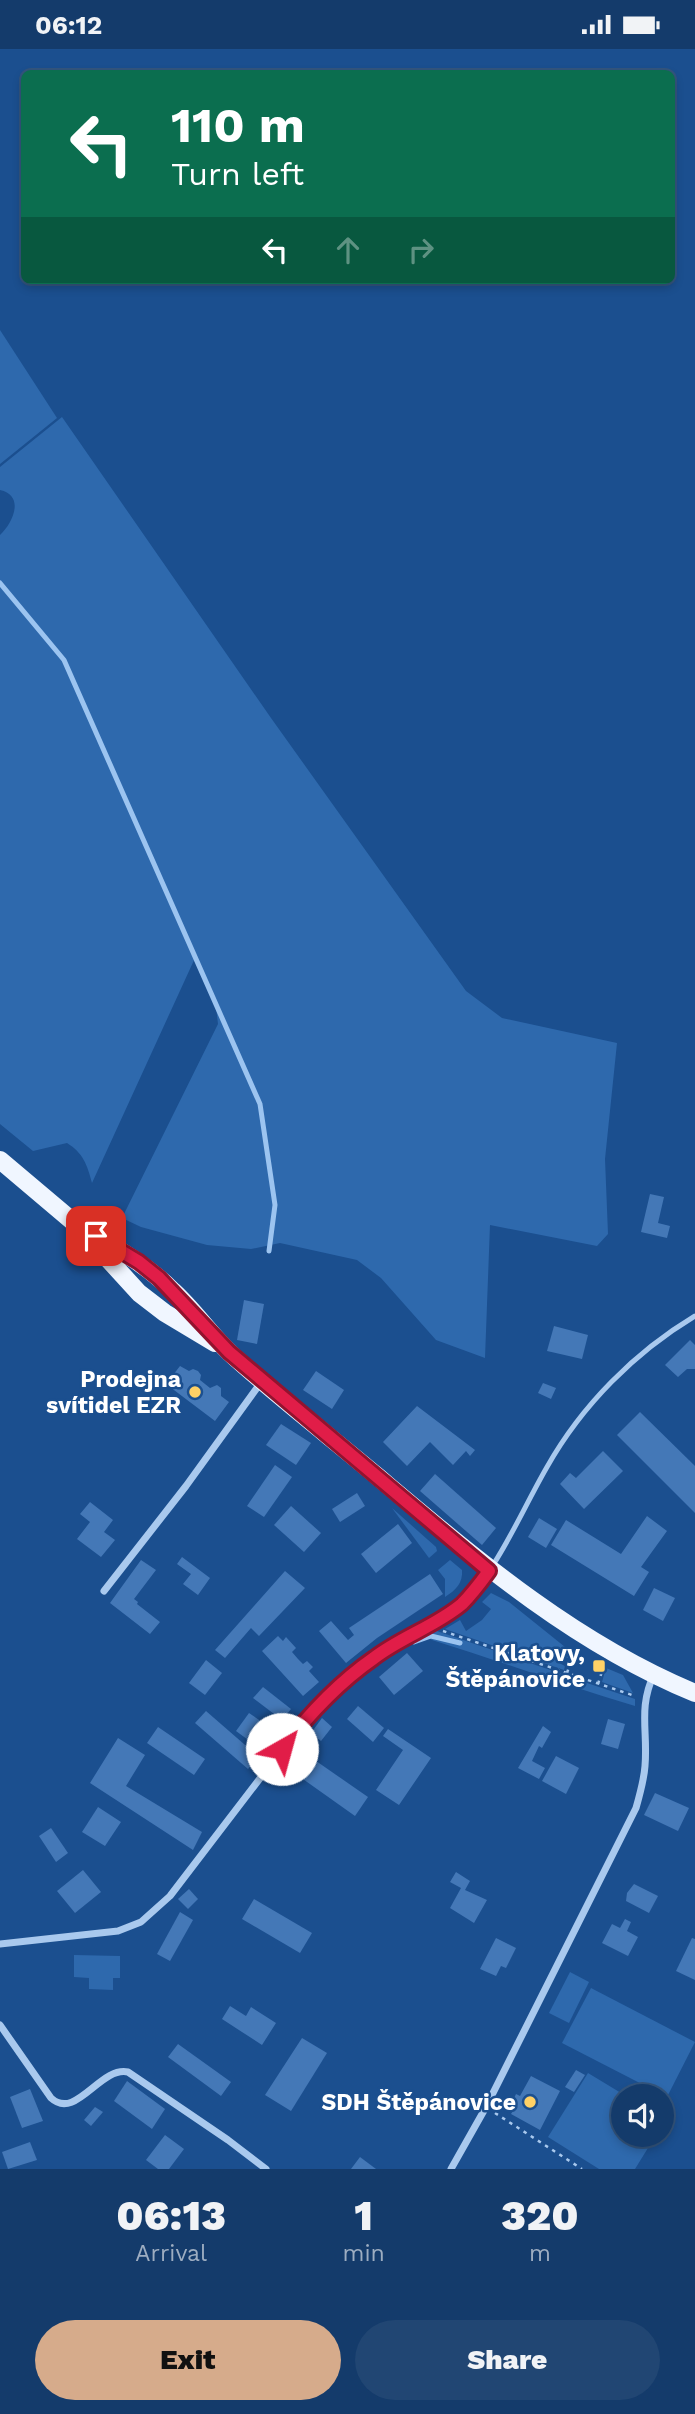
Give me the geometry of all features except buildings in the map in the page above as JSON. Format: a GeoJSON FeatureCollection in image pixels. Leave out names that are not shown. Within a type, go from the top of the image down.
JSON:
{"type":"FeatureCollection","features":[{"type":"Feature","properties":{"kind":"main road"},"geometry":{"type":"LineString","coordinates":[[0,1160],[77,1225],[132,1258],[159,1278],[229,1352],[489,1571],[565,1624],[654,1674],[695,1693]]}},
{"type":"Feature","properties":{"kind":"street"},"geometry":{"type":"LineString","coordinates":[[104,1591],[263,1381]]}},
{"type":"Feature","properties":{"kind":"street"},"geometry":{"type":"LineString","coordinates":[[0,1944],[118,1931],[141,1922],[170,1896],[297,1730],[322,1702],[375,1657],[464,1602],[489,1571]]}},
{"type":"Feature","properties":{"kind":"street"},"geometry":{"type":"LineString","coordinates":[[451,2169],[486,2107],[636,1808],[645,1763],[644,1699],[654,1674]]}},
{"type":"Feature","properties":{"kind":"street"},"geometry":{"type":"LineString","coordinates":[[0,2025],[58,2104],[68,2105],[115,2072],[128,2072],[266,2169]]}},
{"type":"Feature","properties":{"kind":"lane"},"geometry":{"type":"LineString","coordinates":[[489,1571],[548,1465],[605,1388],[635,1358],[695,1316]]}},
{"type":"Feature","properties":{"kind":"path"},"geometry":{"type":"LineString","coordinates":[[434,1622],[438,1630],[644,1699]]}},
{"type":"Feature","properties":{"kind":"path"},"geometry":{"type":"LineString","coordinates":[[598,1684],[603,1668]]}},
{"type":"Feature","properties":{"kind":"path"},"geometry":{"type":"LineString","coordinates":[[486,2107],[582,2169]]}},
{"type":"Feature","properties":{"kind":"shaded area"},"geometry":{"type":"Polygon","coordinates":[[[0,330],[57,418],[0,464],[0,330]]]}},
{"type":"Feature","properties":{"kind":"shaded area"},"geometry":{"type":"Polygon","coordinates":[[[62,417],[271,718],[466,991],[502,1018],[617,1043],[605,1159],[608,1234],[597,1246],[490,1225],[485,1358],[436,1340],[381,1278],[357,1260],[280,1243],[251,1249],[207,1245],[141,1227],[122,1218],[218,1024],[216,1007],[195,958],[92,1183],[84,1160],[67,1143],[33,1151],[0,1124],[0,535],[12,518],[15,504],[8,493],[0,490],[0,467],[62,417]]]}},
{"type":"Feature","properties":{"kind":"shaded area"},"geometry":{"type":"Polygon","coordinates":[[[392,1508],[436,1547],[437,1551],[429,1558],[392,1508]]]}},
{"type":"Feature","properties":{"kind":"shaded area"},"geometry":{"type":"Polygon","coordinates":[[[450,1560],[462,1570],[462,1575],[458,1586],[445,1597],[445,1579],[438,1570],[450,1560]]]}},
{"type":"Feature","properties":{"kind":"shaded area"},"geometry":{"type":"Polygon","coordinates":[[[491,1593],[509,1602],[570,1651],[568,1658],[560,1656],[557,1662],[565,1666],[564,1670],[445,1629],[460,1620],[466,1631],[482,1620],[491,1609],[482,1602],[491,1593]]]}},
{"type":"Feature","properties":{"kind":"shaded area"},"geometry":{"type":"Polygon","coordinates":[[[434,1630],[565,1675],[564,1680],[573,1683],[575,1679],[635,1699],[635,1706],[432,1640],[424,1635],[434,1630]]]}},
{"type":"Feature","properties":{"kind":"shaded area"},"geometry":{"type":"Polygon","coordinates":[[[606,1668],[623,1675],[633,1693],[602,1682],[606,1668]]]}},
{"type":"Feature","properties":{"kind":"shaded area"},"geometry":{"type":"Polygon","coordinates":[[[74,1955],[120,1956],[120,1978],[113,1978],[113,1990],[89,1989],[89,1978],[74,1977],[74,1955]]]}},
{"type":"Feature","properties":{"kind":"shaded area"},"geometry":{"type":"Polygon","coordinates":[[[570,1972],[589,1982],[569,2023],[549,2013],[570,1972]]]}},
{"type":"Feature","properties":{"kind":"shaded area"},"geometry":{"type":"Polygon","coordinates":[[[591,1988],[695,2042],[674,2084],[642,2084],[562,2043],[591,1988]]]}},
{"type":"Feature","properties":{"kind":"shaded area"},"geometry":{"type":"Polygon","coordinates":[[[588,2073],[611,2087],[611,2147],[649,2147],[635,2169],[599,2169],[548,2137],[588,2073]]]}},
{"type":"Feature","properties":{"kind":"waterway"},"geometry":{"type":"LineString","coordinates":[[0,583],[64,660],[260,1104],[275,1205],[269,1251]]}},
{"type":"Feature","properties":{"kind":"waterway"},"geometry":{"type":"LineString","coordinates":[[414,1642],[431,1636],[460,1643]]}},
{"type":"Feature","properties":{"kind":"place","name":"Prodejna svítidel EZR"},"geometry":{"type":"Point","coordinates":[195,1392]}},
{"type":"Feature","properties":{"kind":"place","name":"Klatovy, Štěpánovice"},"geometry":{"type":"Point","coordinates":[599,1666]}},
{"type":"Feature","properties":{"kind":"place","name":"SDH Štěpánovice"},"geometry":{"type":"Point","coordinates":[530,2102]}},
{"type":"Feature","properties":{"kind":"route"},"geometry":{"type":"LineString","coordinates":[[96,1236],[139,1262],[159,1278],[178,1295],[229,1352],[489,1571],[457,1608],[375,1657],[346,1680],[322,1702],[282,1749]]}}]}
